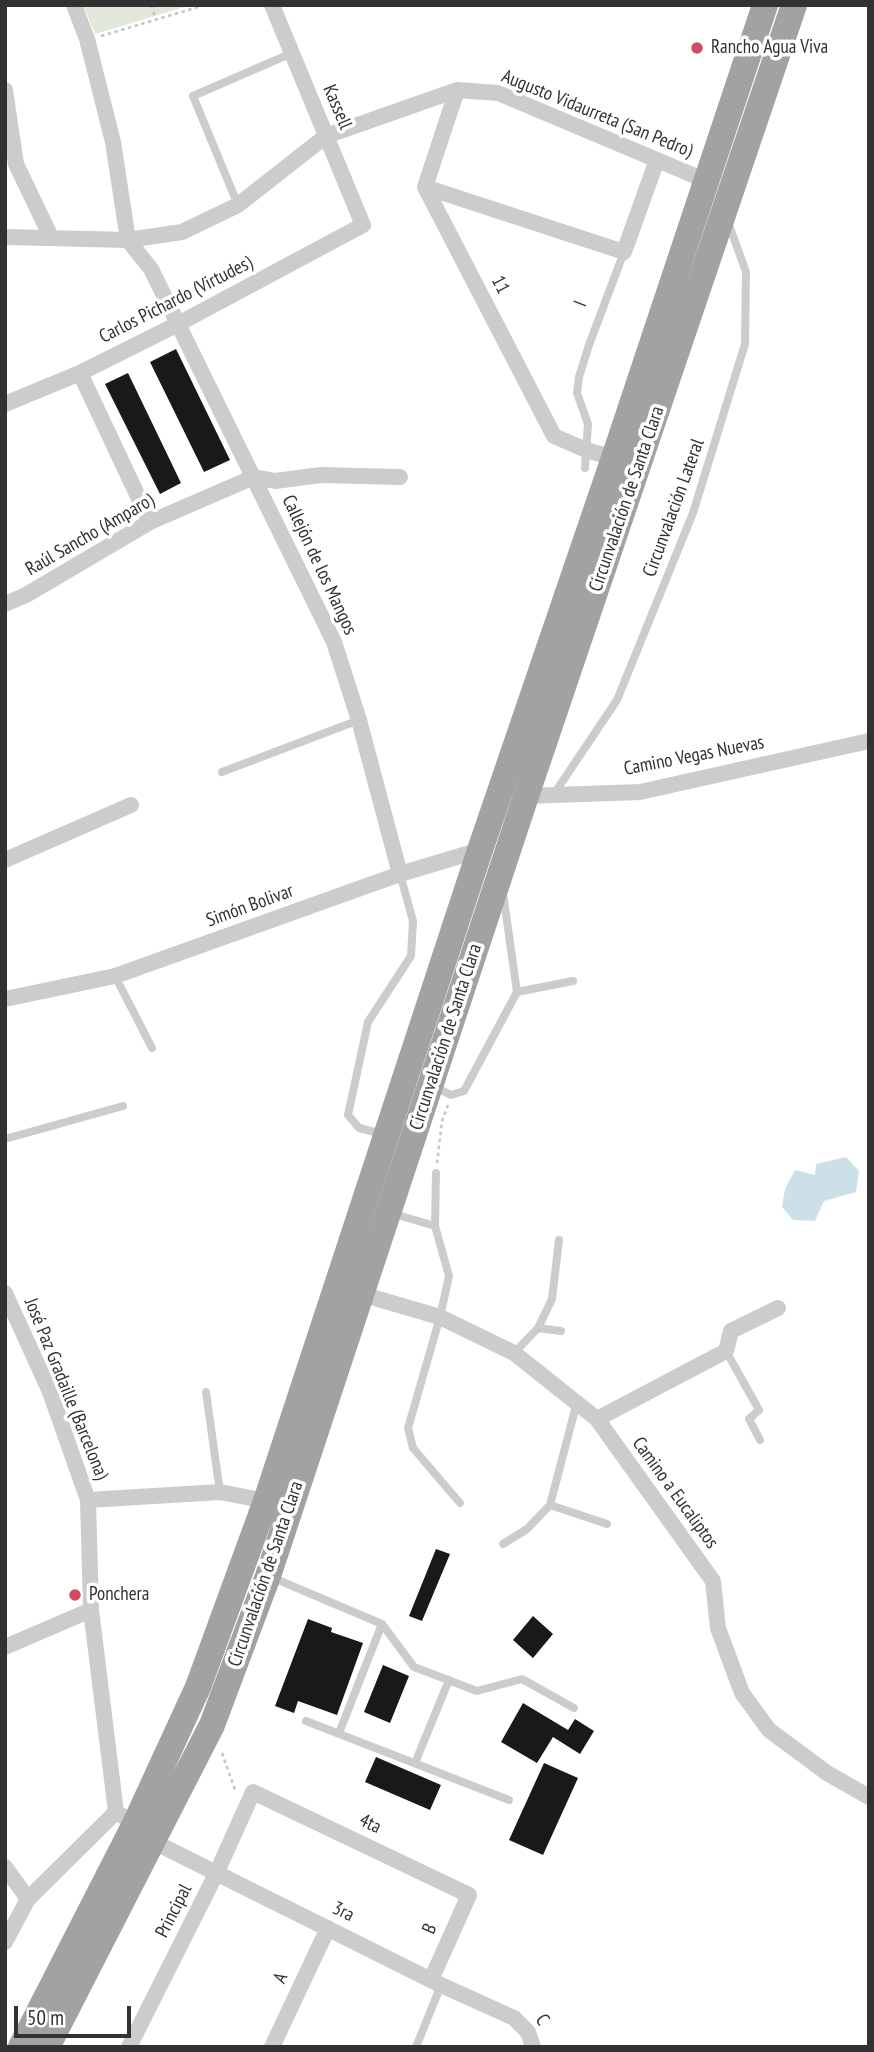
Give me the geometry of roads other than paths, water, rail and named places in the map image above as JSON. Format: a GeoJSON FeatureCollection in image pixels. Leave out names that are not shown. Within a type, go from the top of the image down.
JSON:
{"type":"FeatureCollection","features":[{"type":"Feature","properties":{"kind":"highway","name":"Circunvalación de Santa Clara"},"geometry":{"type":"LineString","coordinates":[[47,2047],[135,1826],[198,1687],[266,1501],[480,850],[765,5]]}},
{"type":"Feature","properties":{"kind":"highway","name":"Circunvalación de Santa Clara"},"geometry":{"type":"LineString","coordinates":[[21,2047],[135,1826],[212,1725],[268,1576],[388,1212],[441,1090],[503,864],[794,5]]}},
{"type":"Feature","properties":{"kind":"street","name":"Callejón de los Mangos"},"geometry":{"type":"LineString","coordinates":[[74,5],[87,39],[113,142],[128,240],[151,269],[334,642],[359,720],[400,874]]}},
{"type":"Feature","properties":{"kind":"street","name":"Kassell"},"geometry":{"type":"LineString","coordinates":[[272,5],[363,225]]}},
{"type":"Feature","properties":{"kind":"street"},"geometry":{"type":"LineString","coordinates":[[5,90],[16,164],[51,237]]}},
{"type":"Feature","properties":{"kind":"street","name":"Augusto Vidaurreta (San Pedro)"},"geometry":{"type":"LineString","coordinates":[[5,237],[128,240],[182,232],[238,205],[326,136],[457,90],[498,93],[707,181]]}},
{"type":"Feature","properties":{"kind":"street"},"geometry":{"type":"LineString","coordinates":[[457,90],[425,187],[624,252]]}},
{"type":"Feature","properties":{"kind":"street","name":"I"},"geometry":{"type":"LineString","coordinates":[[624,252],[657,160]]}},
{"type":"Feature","properties":{"kind":"street","name":"11"},"geometry":{"type":"LineString","coordinates":[[425,187],[554,436],[586,450],[614,458]]}},
{"type":"Feature","properties":{"kind":"street","name":"Carlos Pichardo (Virtudes)"},"geometry":{"type":"LineString","coordinates":[[5,404],[80,373],[178,324],[363,225]]}},
{"type":"Feature","properties":{"kind":"street"},"geometry":{"type":"LineString","coordinates":[[80,373],[149,522]]}},
{"type":"Feature","properties":{"kind":"street","name":"Raúl Sancho (Amparo)"},"geometry":{"type":"LineString","coordinates":[[5,604],[26,595],[149,522],[254,477],[275,481],[321,475],[400,477]]}},
{"type":"Feature","properties":{"kind":"street","name":"Camino Vegas Nuevas"},"geometry":{"type":"LineString","coordinates":[[526,796],[640,792],[869,741]]}},
{"type":"Feature","properties":{"kind":"street"},"geometry":{"type":"LineString","coordinates":[[5,860],[131,806]]}},
{"type":"Feature","properties":{"kind":"street","name":"Simón Bolivar"},"geometry":{"type":"LineString","coordinates":[[5,999],[115,976],[400,874],[480,850],[503,864]]}},
{"type":"Feature","properties":{"kind":"street","name":"José Paz Gradaille (Barcelona)"},"geometry":{"type":"LineString","coordinates":[[5,1293],[50,1392],[88,1500],[91,1611],[135,1826]]}},
{"type":"Feature","properties":{"kind":"street","name":"Camino a Eucaliptos"},"geometry":{"type":"LineString","coordinates":[[361,1294],[440,1317],[514,1353],[597,1419],[713,1581],[718,1628],[742,1693],[769,1730],[827,1773],[869,1797]]}},
{"type":"Feature","properties":{"kind":"street"},"geometry":{"type":"LineString","coordinates":[[597,1419],[726,1351],[731,1331],[778,1308]]}},
{"type":"Feature","properties":{"kind":"street"},"geometry":{"type":"LineString","coordinates":[[88,1500],[220,1492],[266,1501]]}},
{"type":"Feature","properties":{"kind":"street"},"geometry":{"type":"LineString","coordinates":[[5,1647],[91,1611]]}},
{"type":"Feature","properties":{"kind":"street","name":"Principal"},"geometry":{"type":"LineString","coordinates":[[129,2047],[216,1874],[253,1792]]}},
{"type":"Feature","properties":{"kind":"street","name":"4ta"},"geometry":{"type":"LineString","coordinates":[[253,1792],[469,1895]]}},
{"type":"Feature","properties":{"kind":"street"},"geometry":{"type":"LineString","coordinates":[[5,1942],[28,1899],[135,1826]]}},
{"type":"Feature","properties":{"kind":"street","name":"3ra"},"geometry":{"type":"LineString","coordinates":[[135,1826],[216,1874],[514,2018]]}},
{"type":"Feature","properties":{"kind":"street"},"geometry":{"type":"LineString","coordinates":[[5,1867],[28,1899]]}},
{"type":"Feature","properties":{"kind":"street","name":"B"},"geometry":{"type":"LineString","coordinates":[[436,1982],[469,1895]]}},
{"type":"Feature","properties":{"kind":"street","name":"A"},"geometry":{"type":"LineString","coordinates":[[272,2047],[328,1928]]}},
{"type":"Feature","properties":{"kind":"street","name":"C"},"geometry":{"type":"LineString","coordinates":[[514,2018],[528,2032],[533,2047]]}},
{"type":"Feature","properties":{"kind":"lane"},"geometry":{"type":"LineString","coordinates":[[238,205],[193,96],[292,53]]}},
{"type":"Feature","properties":{"kind":"lane","name":"Circunvalación Lateral"},"geometry":{"type":"LineString","coordinates":[[554,795],[617,700],[694,513],[745,344],[746,272],[724,213]]}},
{"type":"Feature","properties":{"kind":"lane","name":"I"},"geometry":{"type":"LineString","coordinates":[[585,468],[588,425],[577,393],[579,377],[624,252]]}},
{"type":"Feature","properties":{"kind":"lane"},"geometry":{"type":"LineString","coordinates":[[222,772],[359,720]]}},
{"type":"Feature","properties":{"kind":"lane"},"geometry":{"type":"LineString","coordinates":[[441,1090],[464,1091],[517,992],[503,864]]}},
{"type":"Feature","properties":{"kind":"lane","name":"Callejón de los Mangos"},"geometry":{"type":"LineString","coordinates":[[386,1135],[359,1128],[348,1115],[369,1022],[411,956],[413,921],[400,874]]}},
{"type":"Feature","properties":{"kind":"lane"},"geometry":{"type":"LineString","coordinates":[[115,976],[152,1048]]}},
{"type":"Feature","properties":{"kind":"lane"},"geometry":{"type":"LineString","coordinates":[[517,992],[573,981]]}},
{"type":"Feature","properties":{"kind":"lane"},"geometry":{"type":"LineString","coordinates":[[5,1139],[123,1106]]}},
{"type":"Feature","properties":{"kind":"lane"},"geometry":{"type":"LineString","coordinates":[[436,1174],[435,1226],[449,1276],[408,1429],[413,1448],[460,1503]]}},
{"type":"Feature","properties":{"kind":"lane"},"geometry":{"type":"LineString","coordinates":[[388,1212],[435,1226]]}},
{"type":"Feature","properties":{"kind":"lane"},"geometry":{"type":"LineString","coordinates":[[514,1353],[538,1328],[552,1299],[559,1240]]}},
{"type":"Feature","properties":{"kind":"lane"},"geometry":{"type":"LineString","coordinates":[[538,1328],[561,1331]]}},
{"type":"Feature","properties":{"kind":"lane"},"geometry":{"type":"LineString","coordinates":[[726,1351],[759,1409],[749,1419],[760,1440]]}},
{"type":"Feature","properties":{"kind":"lane"},"geometry":{"type":"LineString","coordinates":[[206,1392],[220,1492]]}},
{"type":"Feature","properties":{"kind":"lane"},"geometry":{"type":"LineString","coordinates":[[503,1544],[527,1529],[550,1505],[577,1402]]}},
{"type":"Feature","properties":{"kind":"lane"},"geometry":{"type":"LineString","coordinates":[[550,1505],[607,1524]]}},
{"type":"Feature","properties":{"kind":"lane"},"geometry":{"type":"LineString","coordinates":[[268,1576],[382,1624],[414,1667],[477,1691],[522,1679],[574,1708]]}},
{"type":"Feature","properties":{"kind":"lane"},"geometry":{"type":"LineString","coordinates":[[339,1733],[382,1624]]}},
{"type":"Feature","properties":{"kind":"lane"},"geometry":{"type":"LineString","coordinates":[[415,1763],[449,1680]]}},
{"type":"Feature","properties":{"kind":"lane"},"geometry":{"type":"LineString","coordinates":[[306,1721],[509,1800]]}},
{"type":"Feature","properties":{"kind":"lane","name":"B"},"geometry":{"type":"LineString","coordinates":[[416,2047],[436,1982]]}},
{"type":"Feature","properties":{"kind":"place","name":"Rancho Agua Viva"},"geometry":{"type":"Point","coordinates":[697,48]}},
{"type":"Feature","properties":{"kind":"place","name":"Ponchera"},"geometry":{"type":"Point","coordinates":[75,1595]}}]}
